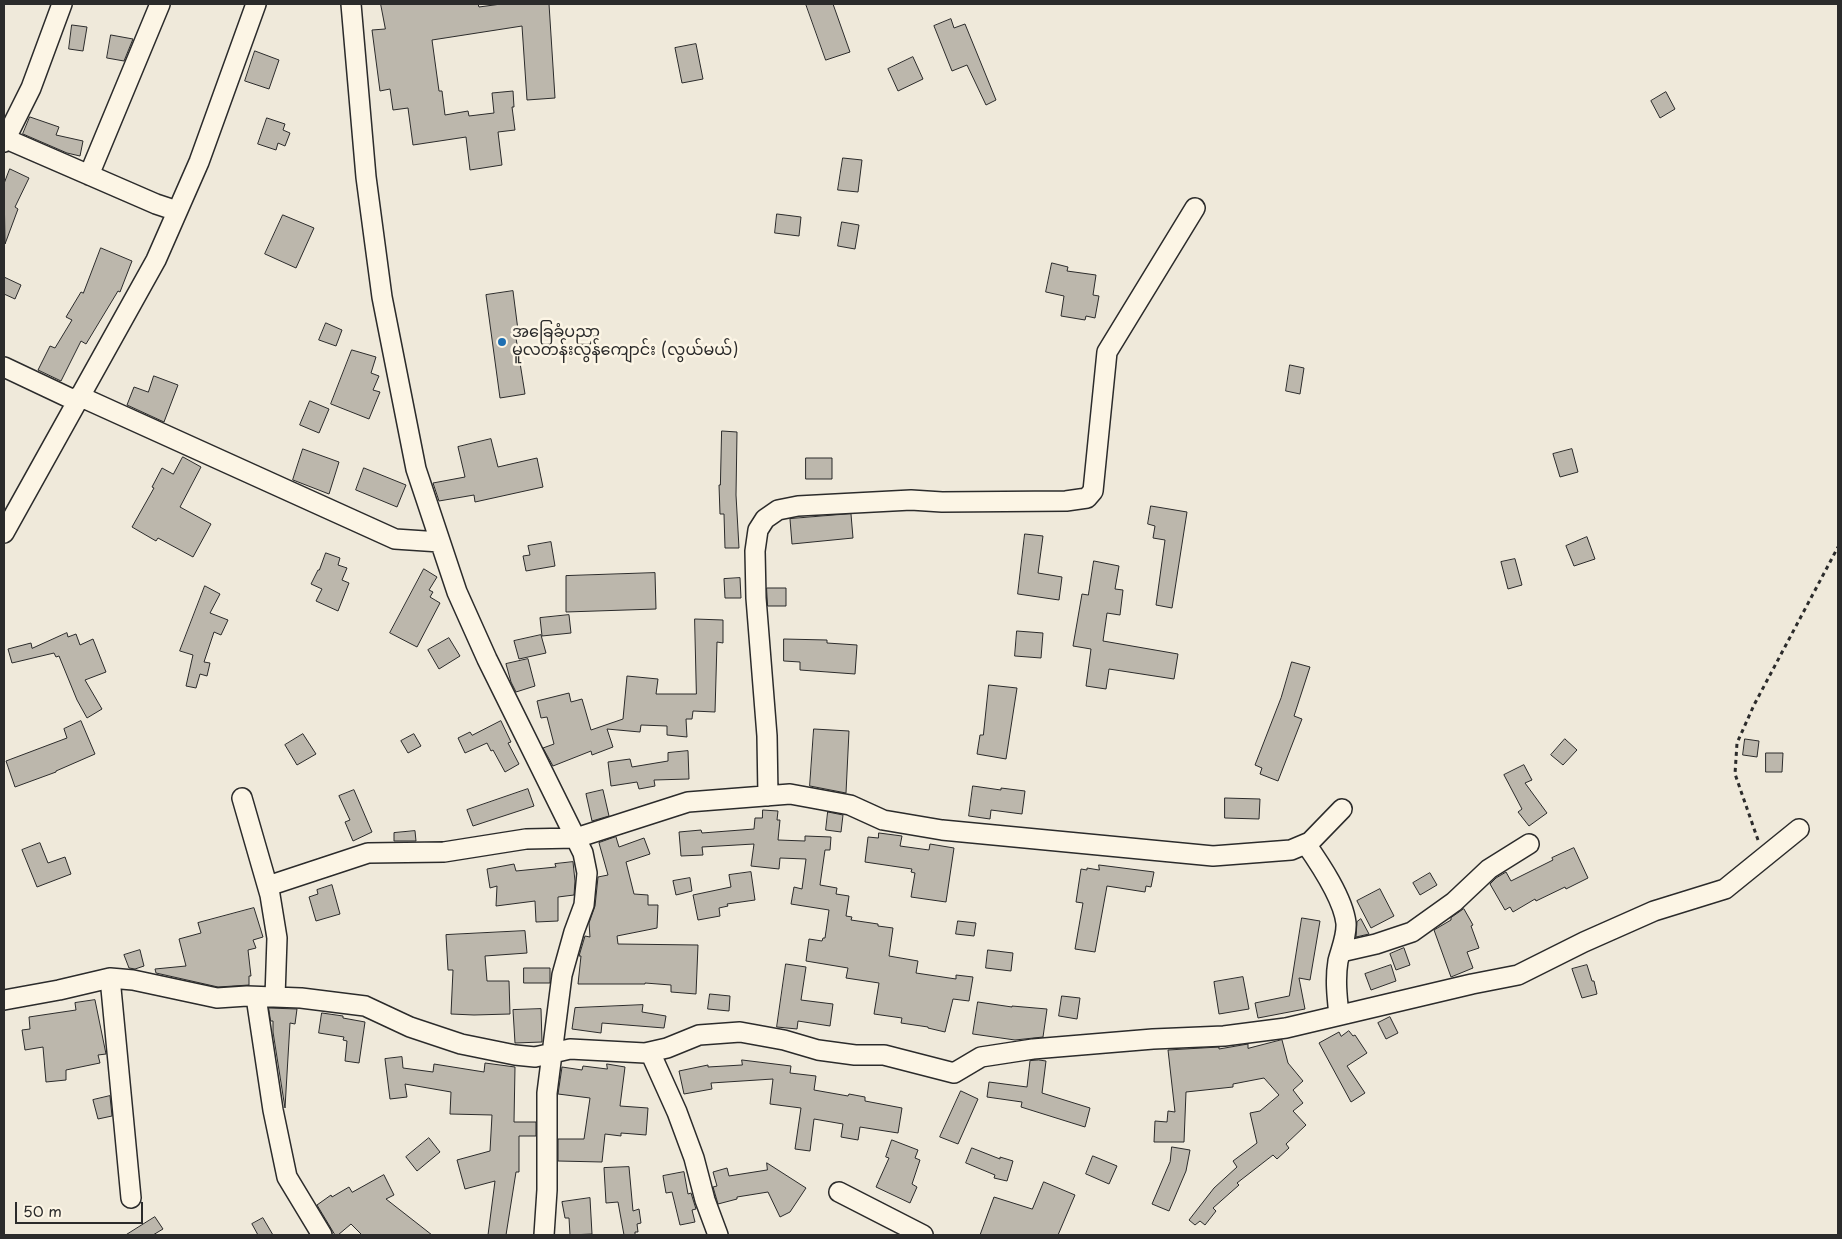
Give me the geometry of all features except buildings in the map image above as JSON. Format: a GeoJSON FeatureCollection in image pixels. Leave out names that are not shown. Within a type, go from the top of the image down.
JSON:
{"type":"FeatureCollection","features":[{"type":"Feature","properties":{"kind":"street"},"geometry":{"type":"LineString","coordinates":[[62,4],[31,88],[4,139],[156,204],[178,211]]}},
{"type":"Feature","properties":{"kind":"street"},"geometry":{"type":"LineString","coordinates":[[89,175],[160,4]]}},
{"type":"Feature","properties":{"kind":"street"},"geometry":{"type":"LineString","coordinates":[[4,533],[156,260],[199,162],[256,4]]}},
{"type":"Feature","properties":{"kind":"street"},"geometry":{"type":"LineString","coordinates":[[351,4],[366,178],[382,296],[416,469],[457,592],[487,659],[584,853],[587,873],[584,905],[562,975],[548,1093],[547,1190],[544,1235]]}},
{"type":"Feature","properties":{"kind":"street"},"geometry":{"type":"LineString","coordinates":[[768,796],[767,736],[756,598],[755,551],[758,530],[765,519],[778,510],[798,506],[911,500],[942,502],[1066,501],[1087,498],[1093,491],[1107,352],[1195,208]]}},
{"type":"Feature","properties":{"kind":"street"},"geometry":{"type":"LineString","coordinates":[[4,367],[395,539],[440,542]]}},
{"type":"Feature","properties":{"kind":"street"},"geometry":{"type":"LineString","coordinates":[[268,886],[368,853],[444,852],[526,839],[576,838],[688,802],[790,794],[850,805],[883,820],[942,830],[1213,856],[1291,850],[1310,842],[1342,809]]}},
{"type":"Feature","properties":{"kind":"street"},"geometry":{"type":"LineString","coordinates":[[242,798],[268,886],[277,938],[275,997]]}},
{"type":"Feature","properties":{"kind":"street"},"geometry":{"type":"LineString","coordinates":[[4,1000],[110,978],[133,980],[218,998],[301,998],[365,1006],[410,1027],[470,1046],[535,1057],[570,1049],[645,1053],[668,1048],[699,1035],[740,1032],[784,1040],[818,1050],[855,1055],[884,1055],[954,1073],[981,1057],[1032,1049],[1153,1039],[1224,1036],[1286,1028],[1518,975],[1584,942],[1654,911],[1725,889],[1799,829]]}},
{"type":"Feature","properties":{"kind":"street"},"geometry":{"type":"LineString","coordinates":[[1306,844],[1323,868],[1338,897],[1346,923],[1336,983],[1339,1015]]}},
{"type":"Feature","properties":{"kind":"street"},"geometry":{"type":"LineString","coordinates":[[1341,952],[1376,944],[1412,932],[1454,902],[1489,869],[1529,844]]}},
{"type":"Feature","properties":{"kind":"street"},"geometry":{"type":"LineString","coordinates":[[110,978],[132,1198]]}},
{"type":"Feature","properties":{"kind":"street"},"geometry":{"type":"LineString","coordinates":[[256,997],[273,1110],[287,1178],[322,1233]]}},
{"type":"Feature","properties":{"kind":"street"},"geometry":{"type":"LineString","coordinates":[[650,1052],[677,1112],[694,1158],[705,1200],[718,1235]]}},
{"type":"Feature","properties":{"kind":"street"},"geometry":{"type":"LineString","coordinates":[[839,1192],[923,1235]]}},
{"type":"Feature","properties":{"kind":"path"},"geometry":{"type":"LineString","coordinates":[[1764,857],[1735,774],[1737,743],[1754,705],[1838,547]]}},
{"type":"Feature","properties":{"kind":"place","name":"အခြေခံပညာ မူလတန်းလွန်ကျောင်း (လွယ်မယ်)"},"geometry":{"type":"Point","coordinates":[502,342]}}]}
